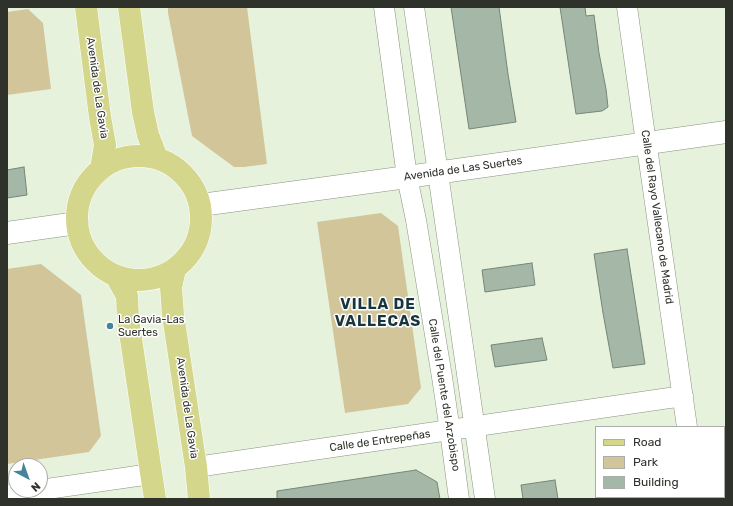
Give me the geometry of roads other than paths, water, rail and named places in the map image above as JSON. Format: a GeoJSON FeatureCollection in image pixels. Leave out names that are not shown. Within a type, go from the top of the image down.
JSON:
{"type":"FeatureCollection","features":[{"type":"Feature","properties":{"kind":"main road","name":"Avenida de La Gavia"},"geometry":{"type":"LineString","coordinates":[[86,7],[105,145],[100,169]]}},
{"type":"Feature","properties":{"kind":"main road"},"geometry":{"type":"LineString","coordinates":[[130,7],[143,112],[148,135],[157,158]]}},
{"type":"Feature","properties":{"kind":"main road","name":"Avenida de Las Suertes"},"geometry":{"type":"LineString","coordinates":[[201,205],[726,132]]}},
{"type":"Feature","properties":{"kind":"main road"},"geometry":{"type":"LineString","coordinates":[[136,156],[157,158],[184,174],[197,192],[201,205],[202,220],[198,240],[190,254],[175,269],[159,277],[138,281],[116,276],[106,271],[90,257],[80,237],[77,223],[79,202],[86,186],[100,169],[115,161],[136,156]]}},
{"type":"Feature","properties":{"kind":"main road"},"geometry":{"type":"LineString","coordinates":[[7,234],[77,223]]}},
{"type":"Feature","properties":{"kind":"main road","name":"Avenida de La Gavia"},"geometry":{"type":"LineString","coordinates":[[175,269],[171,287],[173,315],[196,468],[199,499]]}},
{"type":"Feature","properties":{"kind":"main road"},"geometry":{"type":"LineString","coordinates":[[116,276],[127,296],[128,319],[155,499]]}},
{"type":"Feature","properties":{"kind":"street","name":"Calle del Puente del Arzobispo"},"geometry":{"type":"LineString","coordinates":[[384,7],[408,177],[450,431],[459,499]]}},
{"type":"Feature","properties":{"kind":"street"},"geometry":{"type":"LineString","coordinates":[[414,7],[485,499]]}},
{"type":"Feature","properties":{"kind":"street","name":"Calle del Rayo Vallecano de Madrid"},"geometry":{"type":"LineString","coordinates":[[627,7],[687,426]]}},
{"type":"Feature","properties":{"kind":"street","name":"Calle de Entrepeñas"},"geometry":{"type":"LineString","coordinates":[[196,468],[683,396]]}},
{"type":"Feature","properties":{"kind":"street"},"geometry":{"type":"LineString","coordinates":[[48,489],[151,474]]}},
{"type":"Feature","properties":{"kind":"place","name":"La Gavia-Las Suertes"},"geometry":{"type":"Point","coordinates":[110,326]}},
{"type":"Feature","properties":{"kind":"district","name":"VILLA DE VALLECAS"},"geometry":{"type":"Point","coordinates":[378,314]}}]}
